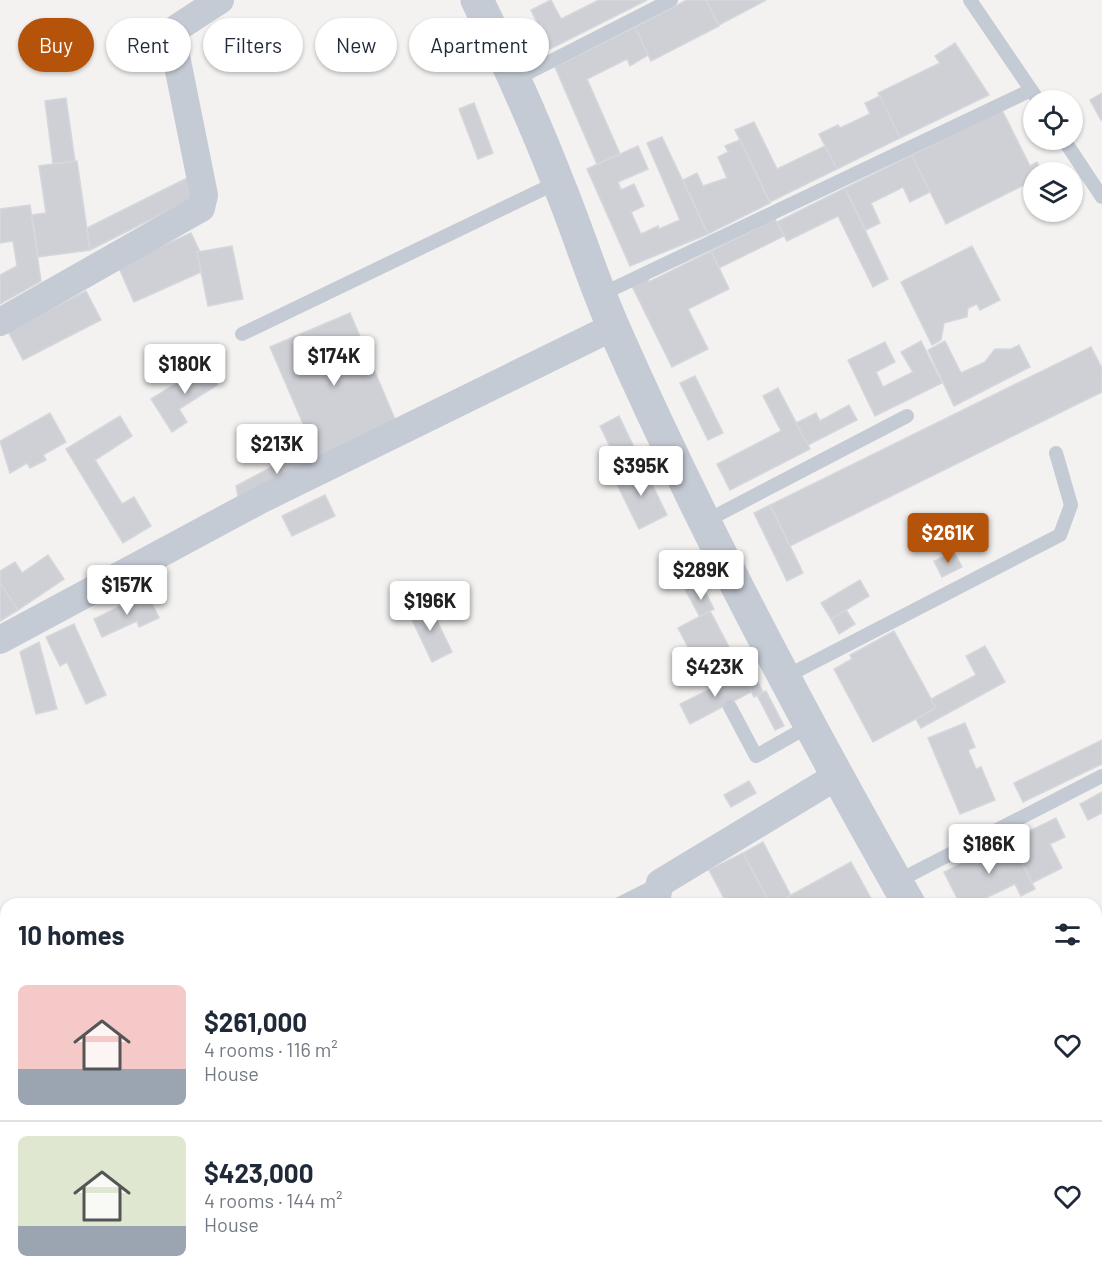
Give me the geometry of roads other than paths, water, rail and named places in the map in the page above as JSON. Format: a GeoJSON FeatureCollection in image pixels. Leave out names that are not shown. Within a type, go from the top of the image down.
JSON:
{"type":"FeatureCollection","features":[{"type":"Feature","properties":{"kind":"street"},"geometry":{"type":"LineString","coordinates":[[0,322],[201,208],[204,195],[172,36],[177,28],[220,0]]}},
{"type":"Feature","properties":{"kind":"street"},"geometry":{"type":"LineString","coordinates":[[477,0],[516,79],[613,327],[702,522],[809,726],[902,893]]}},
{"type":"Feature","properties":{"kind":"street"},"geometry":{"type":"LineString","coordinates":[[0,640],[260,500],[613,327]]}},
{"type":"Feature","properties":{"kind":"street"},"geometry":{"type":"LineString","coordinates":[[658,894],[837,776]]}},
{"type":"Feature","properties":{"kind":"lane"},"geometry":{"type":"LineString","coordinates":[[516,79],[671,0]]}},
{"type":"Feature","properties":{"kind":"lane"},"geometry":{"type":"LineString","coordinates":[[970,0],[1032,90]]}},
{"type":"Feature","properties":{"kind":"lane"},"geometry":{"type":"LineString","coordinates":[[600,295],[1023,101]]}},
{"type":"Feature","properties":{"kind":"lane"},"geometry":{"type":"LineString","coordinates":[[1072,150],[1100,188]]}},
{"type":"Feature","properties":{"kind":"lane"},"geometry":{"type":"LineString","coordinates":[[242,334],[558,182]]}},
{"type":"Feature","properties":{"kind":"lane"},"geometry":{"type":"LineString","coordinates":[[702,522],[907,416]]}},
{"type":"Feature","properties":{"kind":"lane"},"geometry":{"type":"LineString","coordinates":[[785,677],[1060,535],[1071,506],[1056,453]]}},
{"type":"Feature","properties":{"kind":"lane"},"geometry":{"type":"LineString","coordinates":[[730,707],[756,756],[809,726]]}},
{"type":"Feature","properties":{"kind":"lane"},"geometry":{"type":"LineString","coordinates":[[902,893],[1102,776]]}},
{"type":"Feature","properties":{"kind":"lane"},"geometry":{"type":"LineString","coordinates":[[642,898],[658,894]]}}]}
